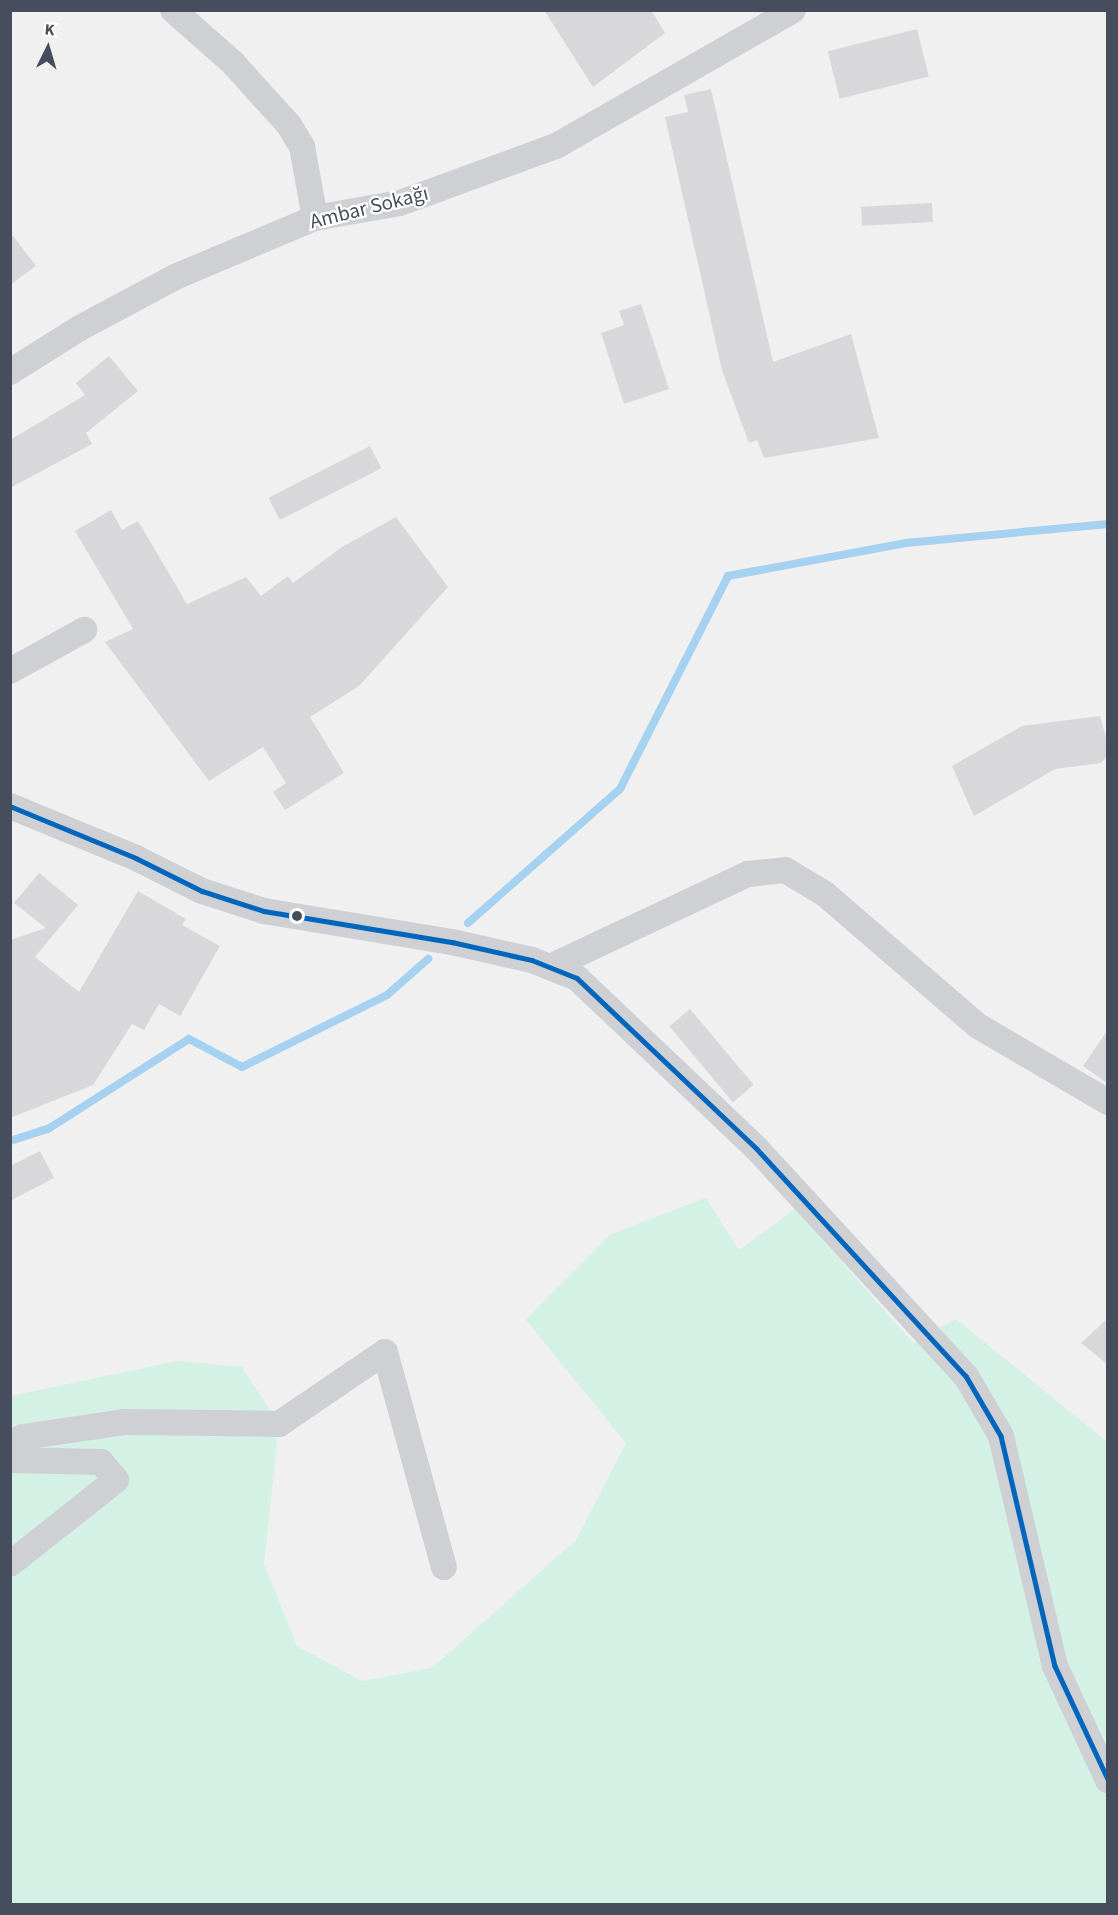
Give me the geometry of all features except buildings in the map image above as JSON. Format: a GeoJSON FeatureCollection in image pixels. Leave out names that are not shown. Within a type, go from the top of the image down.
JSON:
{"type":"FeatureCollection","features":[{"type":"Feature","properties":{"kind":"street"},"geometry":{"type":"LineString","coordinates":[[173,10],[232,62],[289,125],[302,147],[315,218]]}},
{"type":"Feature","properties":{"kind":"street","name":"Ambar Sokağı"},"geometry":{"type":"LineString","coordinates":[[10,372],[80,328],[175,277],[315,218],[400,203],[556,146],[793,10]]}},
{"type":"Feature","properties":{"kind":"street"},"geometry":{"type":"LineString","coordinates":[[10,671],[84,630]]}},
{"type":"Feature","properties":{"kind":"street"},"geometry":{"type":"LineString","coordinates":[[10,806],[136,858],[202,891],[264,912],[452,942],[550,967],[578,978],[757,1149],[966,1376],[1001,1436],[1054,1666],[1107,1780]]}},
{"type":"Feature","properties":{"kind":"street"},"geometry":{"type":"LineString","coordinates":[[550,967],[748,874],[785,870],[825,894],[978,1026],[1107,1102]]}},
{"type":"Feature","properties":{"kind":"street"},"geometry":{"type":"LineString","coordinates":[[10,1443],[124,1422],[279,1424],[385,1352],[444,1567]]}},
{"type":"Feature","properties":{"kind":"street"},"geometry":{"type":"LineString","coordinates":[[10,1460],[101,1462],[116,1480],[10,1564]]}},
{"type":"Feature","properties":{"kind":"green space"},"geometry":{"type":"Polygon","coordinates":[[[706,1198],[739,1250],[795,1209],[913,1343],[956,1319],[1107,1442],[1107,1904],[11,1904],[11,1396],[177,1361],[242,1367],[279,1424],[264,1564],[297,1646],[362,1681],[432,1668],[576,1540],[626,1443],[526,1320],[611,1234],[706,1198]]]}},
{"type":"Feature","properties":{"kind":"waterway"},"geometry":{"type":"LineString","coordinates":[[468,923],[620,789],[728,576],[906,543],[1108,524]]}},
{"type":"Feature","properties":{"kind":"waterway"},"geometry":{"type":"LineString","coordinates":[[10,1141],[48,1129],[189,1039],[242,1067],[387,995],[428,959]]}},
{"type":"Feature","properties":{"kind":"transit line"},"geometry":{"type":"LineString","coordinates":[[10,806],[136,858],[202,891],[264,911],[452,942],[532,960],[577,978],[757,1149],[966,1376],[1001,1436],[1055,1666],[1108,1779]]}}]}
